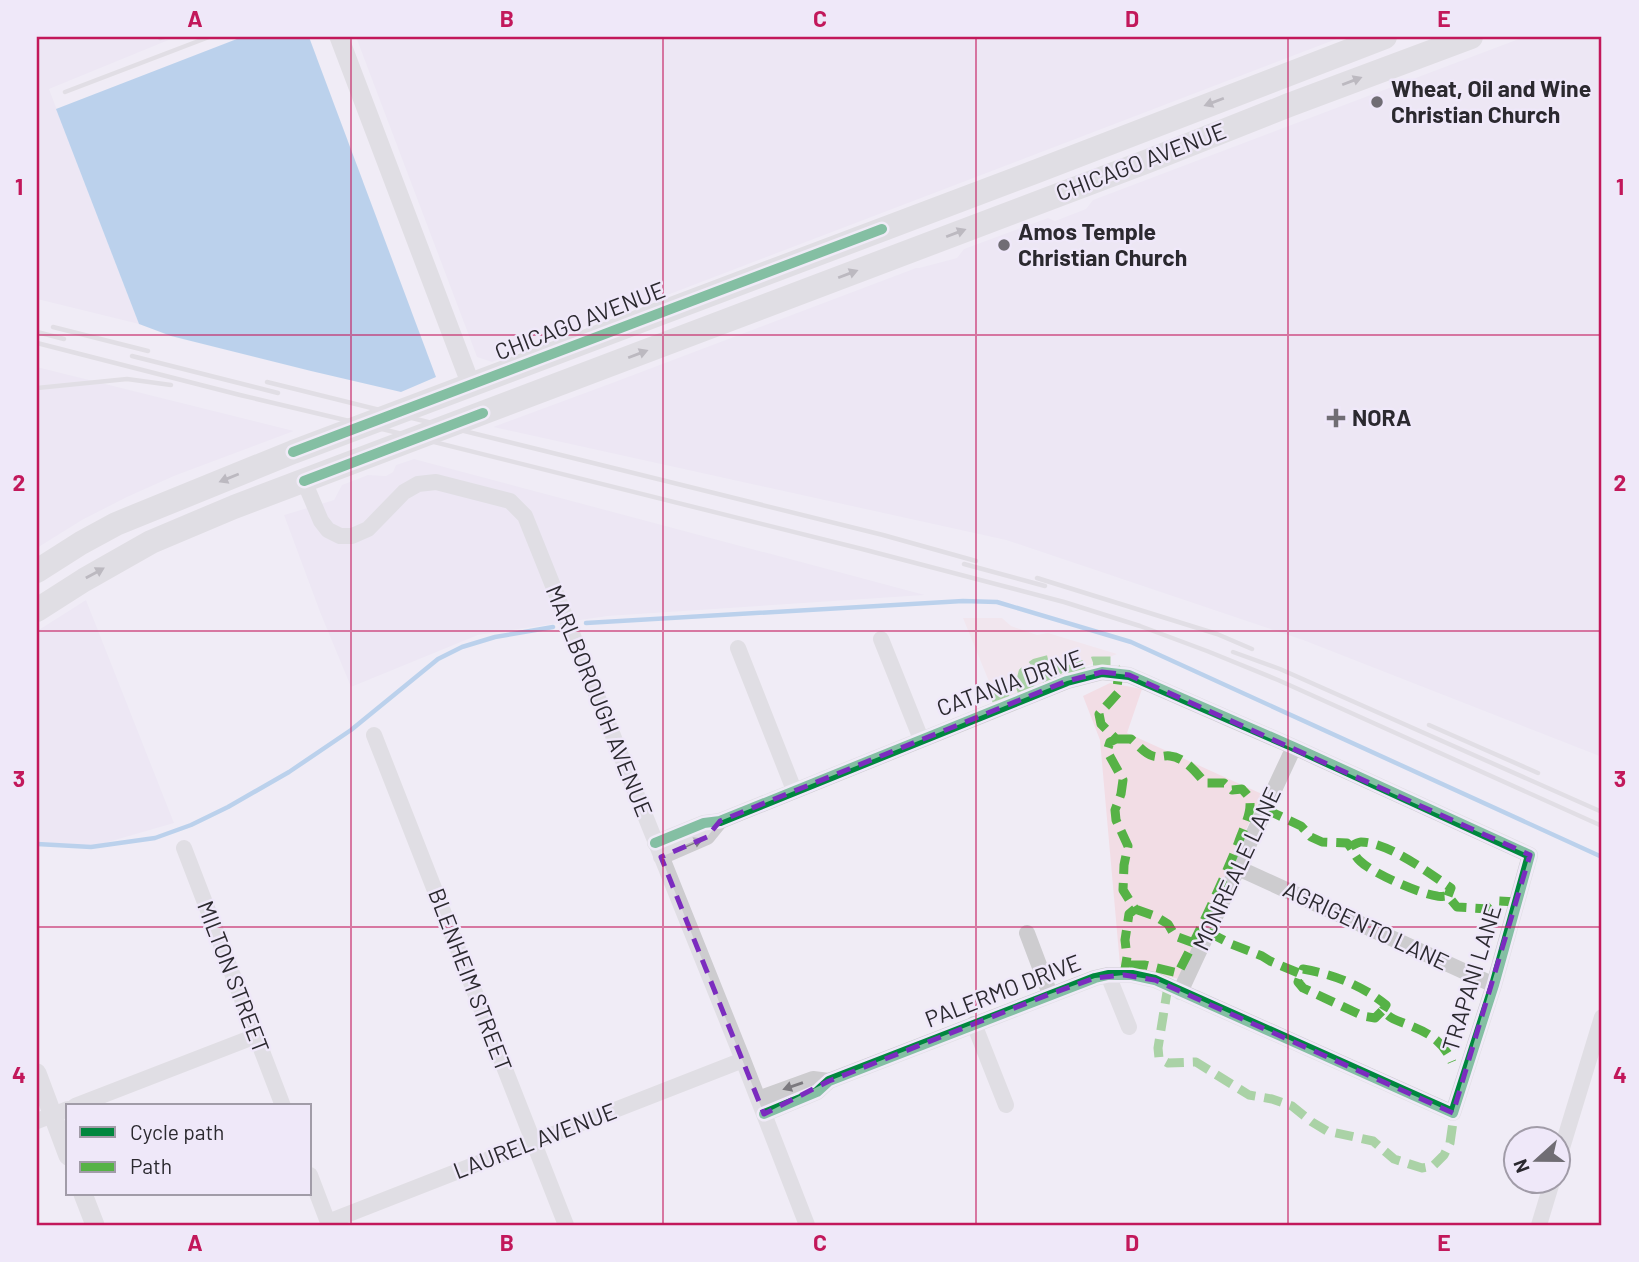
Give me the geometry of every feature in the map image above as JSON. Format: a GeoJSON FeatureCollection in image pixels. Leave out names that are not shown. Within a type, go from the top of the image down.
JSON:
{"type":"FeatureCollection","features":[{"type":"Feature","properties":{"kind":"main road","name":"CHICAGO AVENUE"},"geometry":{"type":"LineString","coordinates":[[37,571],[116,524],[293,452],[1385,37]]}},
{"type":"Feature","properties":{"kind":"main road","name":"CHICAGO AVENUE"},"geometry":{"type":"LineString","coordinates":[[37,610],[83,580],[151,542],[304,481],[1471,37]]}},
{"type":"Feature","properties":{"kind":"main road"},"geometry":{"type":"LineString","coordinates":[[471,385],[482,395],[550,371],[599,369]]}},
{"type":"Feature","properties":{"kind":"main road"},"geometry":{"type":"LineString","coordinates":[[293,452],[304,481]]}},
{"type":"Feature","properties":{"kind":"street"},"geometry":{"type":"LineString","coordinates":[[339,37],[471,385]]}},
{"type":"Feature","properties":{"kind":"street","name":"MARLBOROUGH AVENUE"},"geometry":{"type":"LineString","coordinates":[[304,481],[321,521],[328,530],[340,536],[352,536],[368,529],[404,492],[418,484],[436,482],[510,500],[525,516],[807,1225]]}},
{"type":"Feature","properties":{"kind":"street"},"geometry":{"type":"LineString","coordinates":[[881,639],[922,739]]}},
{"type":"Feature","properties":{"kind":"street"},"geometry":{"type":"LineString","coordinates":[[738,648],[794,790]]}},
{"type":"Feature","properties":{"kind":"street","name":"CATANIA DRIVE"},"geometry":{"type":"LineString","coordinates":[[658,850],[704,823],[720,821],[1067,681],[1102,672],[1129,676],[1294,747],[1530,855]]}},
{"type":"Feature","properties":{"kind":"street","name":"BLENHEIM STREET"},"geometry":{"type":"LineString","coordinates":[[374,735],[566,1225]]}},
{"type":"Feature","properties":{"kind":"street","name":"MONREALE LANE"},"geometry":{"type":"LineString","coordinates":[[1180,992],[1294,747]]}},
{"type":"Feature","properties":{"kind":"street","name":"MILTON STREET"},"geometry":{"type":"LineString","coordinates":[[184,848],[282,1104]]}},
{"type":"Feature","properties":{"kind":"street","name":"TRAPANI LANE"},"geometry":{"type":"LineString","coordinates":[[1452,1113],[1493,985],[1530,855]]}},
{"type":"Feature","properties":{"kind":"street","name":"AGRIGENTO LANE"},"geometry":{"type":"LineString","coordinates":[[1238,868],[1493,985]]}},
{"type":"Feature","properties":{"kind":"street"},"geometry":{"type":"LineString","coordinates":[[1027,933],[1050,994]]}},
{"type":"Feature","properties":{"kind":"street"},"geometry":{"type":"LineString","coordinates":[[1108,975],[1129,1027]]}},
{"type":"Feature","properties":{"kind":"street","name":"PALERMO DRIVE"},"geometry":{"type":"LineString","coordinates":[[761,1106],[813,1079],[829,1081],[1095,978],[1132,975],[1155,980],[1452,1113]]}},
{"type":"Feature","properties":{"kind":"street"},"geometry":{"type":"LineString","coordinates":[[1569,1126],[1602,1017]]}},
{"type":"Feature","properties":{"kind":"street"},"geometry":{"type":"LineString","coordinates":[[974,1024],[1006,1105]]}},
{"type":"Feature","properties":{"kind":"street"},"geometry":{"type":"LineString","coordinates":[[80,1104],[256,1036]]}},
{"type":"Feature","properties":{"kind":"street","name":"LAUREL AVENUE"},"geometry":{"type":"LineString","coordinates":[[328,1224],[743,1060]]}},
{"type":"Feature","properties":{"kind":"street"},"geometry":{"type":"LineString","coordinates":[[37,1073],[66,1151]]}},
{"type":"Feature","properties":{"kind":"street"},"geometry":{"type":"LineString","coordinates":[[312,1180],[328,1224]]}},
{"type":"Feature","properties":{"kind":"street"},"geometry":{"type":"LineString","coordinates":[[84,1196],[95,1225]]}},
{"type":"Feature","properties":{"kind":"street"},"geometry":{"type":"LineString","coordinates":[[1539,1225],[1548,1196]]}},
{"type":"Feature","properties":{"kind":"highlighted area"},"geometry":{"type":"Polygon","coordinates":[[[1102,672],[1129,675],[1530,855],[1453,1113],[1155,980],[1124,975],[1095,978],[1050,994],[829,1081],[764,1114],[661,857],[707,837],[720,821],[1067,681],[1102,672]]]}},
{"type":"Feature","properties":{"kind":"shaded area"},"geometry":{"type":"Polygon","coordinates":[[[37,37],[176,37],[49,89],[139,324],[37,299],[37,37]]]}},
{"type":"Feature","properties":{"kind":"shaded area"},"geometry":{"type":"Polygon","coordinates":[[[356,37],[1342,37],[492,362],[477,357],[356,37]]]}},
{"type":"Feature","properties":{"kind":"shaded area"},"geometry":{"type":"Polygon","coordinates":[[[1524,37],[1602,37],[1602,757],[1303,640],[1006,540],[493,427],[916,268],[957,258],[964,249],[1048,218],[1055,221],[1086,209],[1093,200],[1524,37]]]}},
{"type":"Feature","properties":{"kind":"shaded area"},"geometry":{"type":"Polygon","coordinates":[[[37,367],[294,431],[174,476],[127,497],[82,520],[37,548],[37,367]]]}},
{"type":"Feature","properties":{"kind":"shaded area"},"geometry":{"type":"Polygon","coordinates":[[[414,459],[925,595],[608,616],[478,635],[351,687],[284,515],[334,500],[342,485],[368,475],[386,476],[393,472],[396,465],[414,459]]]}},
{"type":"Feature","properties":{"kind":"shaded area"},"geometry":{"type":"Polygon","coordinates":[[[86,600],[174,823],[91,847],[37,844],[37,631],[86,600]]]}},
{"type":"Feature","properties":{"kind":"shaded area"},"geometry":{"type":"Polygon","coordinates":[[[963,618],[1002,618],[1011,626],[1037,635],[1048,633],[1117,654],[997,701],[963,618]]]}},
{"type":"Feature","properties":{"kind":"shaded area"},"geometry":{"type":"Polygon","coordinates":[[[1110,683],[1142,689],[1127,733],[1262,794],[1179,979],[1120,965],[1100,740],[1083,696],[1110,683]]]}},
{"type":"Feature","properties":{"kind":"water"},"geometry":{"type":"Polygon","coordinates":[[[242,37],[309,37],[436,377],[401,392],[171,336],[139,324],[56,109],[242,37]]]}},
{"type":"Feature","properties":{"kind":"waterway"},"geometry":{"type":"LineString","coordinates":[[586,623],[963,601],[997,602],[1131,642],[1602,857]]}},
{"type":"Feature","properties":{"kind":"waterway"},"geometry":{"type":"LineString","coordinates":[[37,844],[91,847],[155,838],[191,825],[289,772],[351,730],[438,659],[462,647],[495,637],[553,627]]}},
{"type":"Feature","properties":{"kind":"railway"},"geometry":{"type":"LineString","coordinates":[[160,38],[164,37]]}},
{"type":"Feature","properties":{"kind":"railway"},"geometry":{"type":"LineString","coordinates":[[65,92],[209,37]]}},
{"type":"Feature","properties":{"kind":"railway"},"geometry":{"type":"LineString","coordinates":[[53,327],[148,351]]}},
{"type":"Feature","properties":{"kind":"railway"},"geometry":{"type":"LineString","coordinates":[[37,332],[64,339]]}},
{"type":"Feature","properties":{"kind":"railway"},"geometry":{"type":"LineString","coordinates":[[37,343],[1064,602],[1140,626],[1278,680],[1602,826]]}},
{"type":"Feature","properties":{"kind":"railway"},"geometry":{"type":"LineString","coordinates":[[132,356],[278,393]]}},
{"type":"Feature","properties":{"kind":"railway"},"geometry":{"type":"LineString","coordinates":[[37,388],[127,379],[171,385]]}},
{"type":"Feature","properties":{"kind":"railway"},"geometry":{"type":"LineString","coordinates":[[267,382],[883,535],[976,561]]}},
{"type":"Feature","properties":{"kind":"railway"},"geometry":{"type":"LineString","coordinates":[[964,564],[1045,586]]}},
{"type":"Feature","properties":{"kind":"railway"},"geometry":{"type":"LineString","coordinates":[[1037,578],[1217,634],[1252,649]]}},
{"type":"Feature","properties":{"kind":"railway"},"geometry":{"type":"LineString","coordinates":[[1233,652],[1280,669],[1602,812]]}},
{"type":"Feature","properties":{"kind":"railway"},"geometry":{"type":"LineString","coordinates":[[1429,725],[1538,773]]}},
{"type":"Feature","properties":{"kind":"marked path"},"geometry":{"type":"LineString","coordinates":[[1019,688],[1023,672],[1035,663],[1051,659],[1064,671]]}},
{"type":"Feature","properties":{"kind":"marked path"},"geometry":{"type":"LineString","coordinates":[[991,698],[1093,661],[1112,661],[1119,673],[1118,693],[1099,714],[1101,724],[1116,739],[1110,742],[1107,751],[1123,780],[1115,810],[1116,820],[1128,846],[1123,890],[1135,909],[1129,914],[1124,975]]}},
{"type":"Feature","properties":{"kind":"marked path"},"geometry":{"type":"LineString","coordinates":[[1116,739],[1131,739],[1153,756],[1180,759],[1205,783],[1224,783],[1232,790],[1242,789],[1250,802],[1248,818],[1231,860],[1178,973],[1145,965],[1126,965]]}},
{"type":"Feature","properties":{"kind":"marked path"},"geometry":{"type":"LineString","coordinates":[[1265,809],[1301,826],[1311,837],[1322,842],[1347,843],[1366,866],[1419,891],[1448,896],[1457,907],[1489,909],[1498,901],[1517,902]]}},
{"type":"Feature","properties":{"kind":"marked path"},"geometry":{"type":"LineString","coordinates":[[1351,846],[1360,842],[1372,843],[1396,853],[1451,888],[1448,896]]}},
{"type":"Feature","properties":{"kind":"marked path"},"geometry":{"type":"LineString","coordinates":[[1135,909],[1155,916],[1168,924],[1175,936],[1194,943]]}},
{"type":"Feature","properties":{"kind":"marked path"},"geometry":{"type":"LineString","coordinates":[[1208,932],[1301,974]]}},
{"type":"Feature","properties":{"kind":"marked path"},"geometry":{"type":"LineString","coordinates":[[1383,1010],[1386,1005],[1357,986],[1336,977],[1303,969],[1298,982],[1303,988],[1363,1016],[1375,1018],[1383,1010],[1393,1019],[1434,1038],[1452,1062]]}},
{"type":"Feature","properties":{"kind":"marked path"},"geometry":{"type":"LineString","coordinates":[[1168,986],[1158,1048],[1159,1058],[1168,1063],[1196,1062],[1249,1095],[1292,1106],[1327,1131],[1373,1141],[1394,1159],[1422,1168],[1433,1166],[1444,1155],[1450,1143],[1453,1113]]}},
{"type":"Feature","properties":{"kind":"cycle path"},"geometry":{"type":"LineString","coordinates":[[293,452],[882,229]]}},
{"type":"Feature","properties":{"kind":"cycle path"},"geometry":{"type":"LineString","coordinates":[[304,481],[483,413]]}},
{"type":"Feature","properties":{"kind":"cycle path"},"geometry":{"type":"LineString","coordinates":[[655,843],[704,823],[720,821],[1067,681],[1102,672],[1129,675],[1530,855],[1494,985],[1453,1113],[1155,980],[1132,975],[1108,975],[829,1081],[817,1092],[764,1114]]}},
{"type":"Feature","properties":{"kind":"place","name":"Wheat, Oil and Wine Christian Church"},"geometry":{"type":"Point","coordinates":[1377,102]}},
{"type":"Feature","properties":{"kind":"place","name":"Amos Temple Christian Church"},"geometry":{"type":"Point","coordinates":[1004,245]}},
{"type":"Feature","properties":{"kind":"place","name":"NORA"},"geometry":{"type":"Point","coordinates":[1336,418]}}]}
